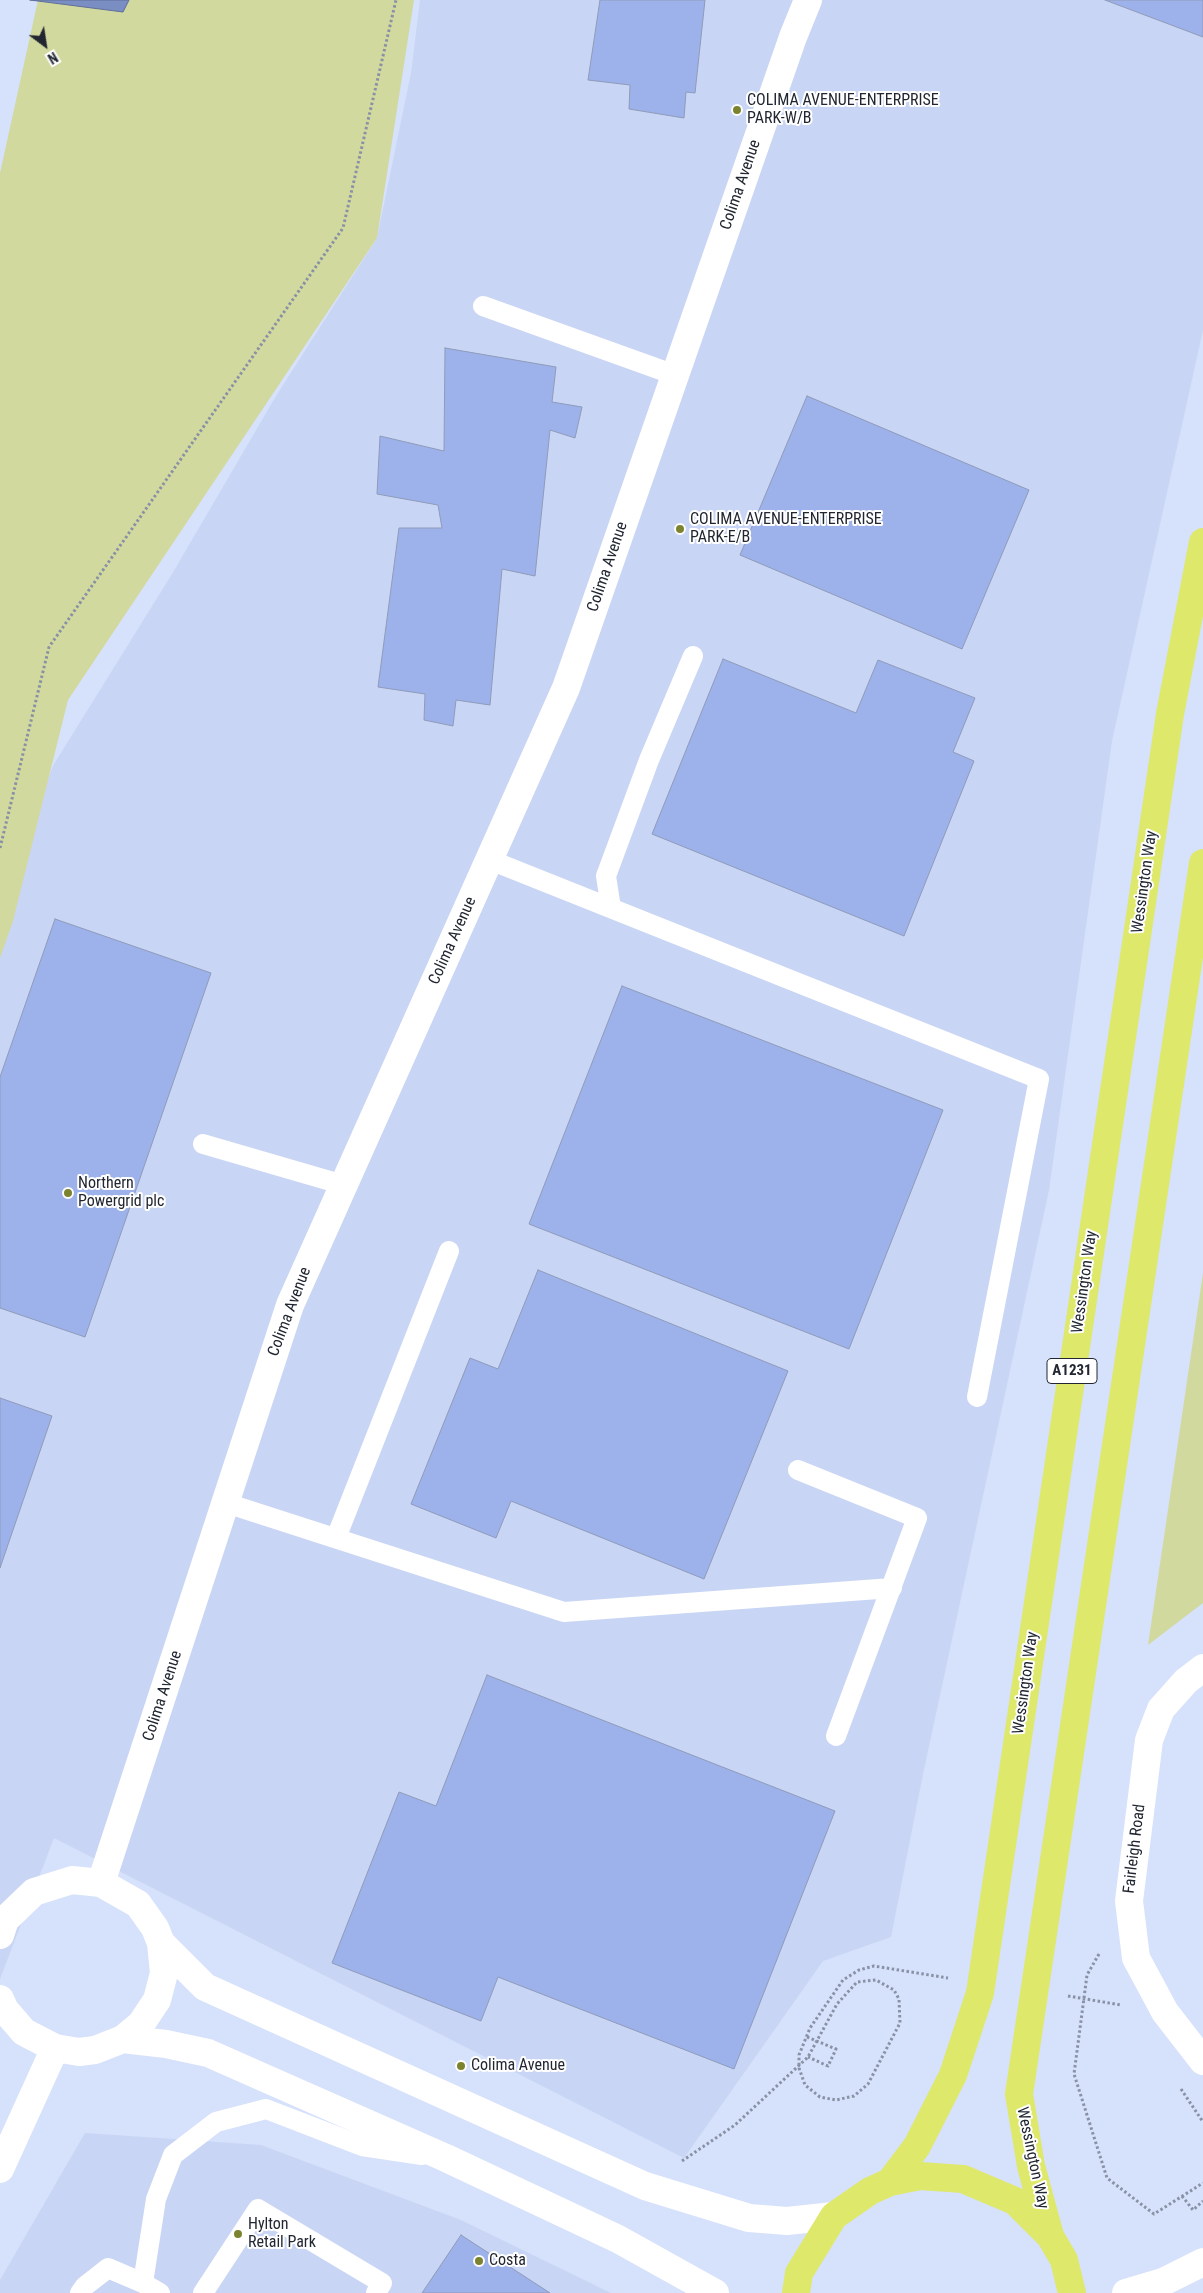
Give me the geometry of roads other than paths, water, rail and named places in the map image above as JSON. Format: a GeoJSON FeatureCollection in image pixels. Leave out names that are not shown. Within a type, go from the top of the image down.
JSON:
{"type":"FeatureCollection","features":[{"type":"Feature","properties":{"kind":"highway","name":"Wessington Way"},"geometry":{"type":"LineString","coordinates":[[890,2182],[917,2146],[954,2075],[980,1993],[1170,714],[1203,542]]}},
{"type":"Feature","properties":{"kind":"highway","name":"Wessington Way"},"geometry":{"type":"LineString","coordinates":[[1050,2236],[1031,2166],[1019,2094],[1203,864]]}},
{"type":"Feature","properties":{"kind":"highway","name":"Wessington Way"},"geometry":{"type":"LineString","coordinates":[[796,2293],[798,2273],[834,2216],[870,2191],[890,2182],[920,2176],[963,2179],[1015,2201],[1050,2236],[1064,2260],[1072,2293]]}},
{"type":"Feature","properties":{"kind":"street","name":"Colima Avenue"},"geometry":{"type":"LineString","coordinates":[[102,1883],[290,1305],[566,688],[793,37],[808,0]]}},
{"type":"Feature","properties":{"kind":"street","name":"Fairleigh Road"},"geometry":{"type":"LineString","coordinates":[[1203,1668],[1186,1681],[1161,1709],[1149,1740],[1128,1901],[1136,1958],[1165,2012],[1203,2060]]}},
{"type":"Feature","properties":{"kind":"street"},"geometry":{"type":"LineString","coordinates":[[0,1999],[5,2010],[24,2032],[55,2048],[78,2052],[95,2050],[123,2039],[141,2024],[157,2000],[164,1973],[161,1944],[155,1928],[138,1904],[102,1883],[72,1880],[34,1892],[2,1925]]}},
{"type":"Feature","properties":{"kind":"street"},"geometry":{"type":"LineString","coordinates":[[161,1944],[205,1987],[645,2186],[749,2218],[787,2221],[834,2216]]}},
{"type":"Feature","properties":{"kind":"street"},"geometry":{"type":"LineString","coordinates":[[123,2039],[208,2053],[446,2158],[618,2239],[714,2293]]}},
{"type":"Feature","properties":{"kind":"street"},"geometry":{"type":"LineString","coordinates":[[0,2169],[55,2048]]}},
{"type":"Feature","properties":{"kind":"street"},"geometry":{"type":"LineString","coordinates":[[1126,2293],[1163,2282],[1203,2262]]}},
{"type":"Feature","properties":{"kind":"lane"},"geometry":{"type":"LineString","coordinates":[[483,306],[675,374]]}},
{"type":"Feature","properties":{"kind":"lane"},"geometry":{"type":"LineString","coordinates":[[611,908],[606,876],[649,760],[693,656]]}},
{"type":"Feature","properties":{"kind":"lane"},"geometry":{"type":"LineString","coordinates":[[490,860],[1039,1079],[977,1397]]}},
{"type":"Feature","properties":{"kind":"lane"},"geometry":{"type":"LineString","coordinates":[[203,1144],[344,1185]]}},
{"type":"Feature","properties":{"kind":"lane"},"geometry":{"type":"LineString","coordinates":[[336,1538],[449,1251]]}},
{"type":"Feature","properties":{"kind":"lane"},"geometry":{"type":"LineString","coordinates":[[798,1470],[918,1518],[836,1736]]}},
{"type":"Feature","properties":{"kind":"lane"},"geometry":{"type":"LineString","coordinates":[[226,1503],[564,1612],[892,1588]]}},
{"type":"Feature","properties":{"kind":"lane"},"geometry":{"type":"LineString","coordinates":[[143,2283],[156,2199],[173,2155],[216,2122],[266,2109],[362,2146],[446,2158]]}},
{"type":"Feature","properties":{"kind":"lane"},"geometry":{"type":"LineString","coordinates":[[203,2293],[258,2209],[382,2284],[376,2293]]}},
{"type":"Feature","properties":{"kind":"lane"},"geometry":{"type":"LineString","coordinates":[[80,2293],[85,2286],[108,2268],[143,2283],[160,2293]]}},
{"type":"Feature","properties":{"kind":"water"},"geometry":{"type":"Polygon","coordinates":[[[30,0],[129,0],[123,12],[30,0]]]}},
{"type":"Feature","properties":{"kind":"place","name":"COLIMA AVENUE-ENTERPRISE PARK-W/B"},"geometry":{"type":"Point","coordinates":[737,110]}},
{"type":"Feature","properties":{"kind":"place","name":"COLIMA AVENUE-ENTERPRISE PARK-E/B"},"geometry":{"type":"Point","coordinates":[680,529]}},
{"type":"Feature","properties":{"kind":"place","name":"Northern Powergrid plc"},"geometry":{"type":"Point","coordinates":[68,1193]}},
{"type":"Feature","properties":{"kind":"place","name":"Colima Avenue"},"geometry":{"type":"Point","coordinates":[461,2066]}},
{"type":"Feature","properties":{"kind":"place","name":"Hylton Retail Park"},"geometry":{"type":"Point","coordinates":[238,2234]}},
{"type":"Feature","properties":{"kind":"place","name":"Costa"},"geometry":{"type":"Point","coordinates":[479,2261]}}]}
